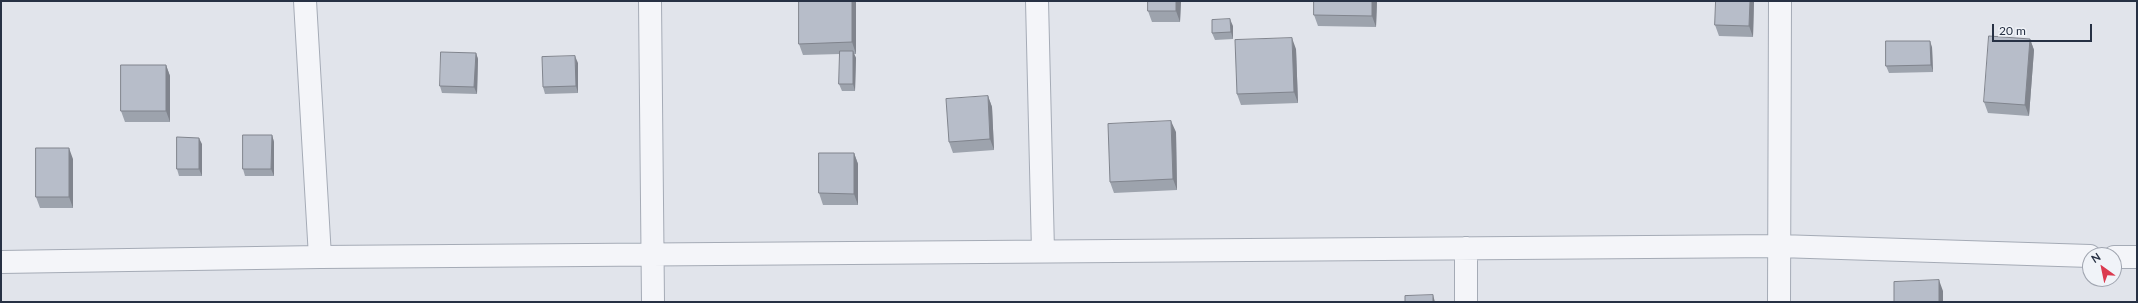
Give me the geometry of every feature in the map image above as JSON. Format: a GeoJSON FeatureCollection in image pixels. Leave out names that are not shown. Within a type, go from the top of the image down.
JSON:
{"type":"FeatureCollection","features":[{"type":"Feature","properties":{"kind":"street"},"geometry":{"type":"LineString","coordinates":[[305,1],[320,257]]}},
{"type":"Feature","properties":{"kind":"street"},"geometry":{"type":"LineString","coordinates":[[650,1],[653,302]]}},
{"type":"Feature","properties":{"kind":"street"},"geometry":{"type":"LineString","coordinates":[[1037,1],[1043,251]]}},
{"type":"Feature","properties":{"kind":"street"},"geometry":{"type":"LineString","coordinates":[[1779,302],[1780,1]]}},
{"type":"Feature","properties":{"kind":"street"},"geometry":{"type":"LineString","coordinates":[[1,262],[652,254],[1779,246],[2082,256]]}},
{"type":"Feature","properties":{"kind":"street"},"geometry":{"type":"LineString","coordinates":[[1466,248],[1466,302]]}},
{"type":"Feature","properties":{"kind":"street"},"geometry":{"type":"LineString","coordinates":[[2122,256],[2137,257]]}},
{"type":"Feature","properties":{"kind":"building"},"geometry":{"type":"Polygon","coordinates":[[[799,1],[852,1],[852,42],[799,44],[799,1]]]}},
{"type":"Feature","properties":{"kind":"building"},"geometry":{"type":"Polygon","coordinates":[[[1148,1],[1176,1],[1176,11],[1148,11],[1148,1]]]}},
{"type":"Feature","properties":{"kind":"building"},"geometry":{"type":"Polygon","coordinates":[[[1314,1],[1372,1],[1372,16],[1314,15],[1314,1]]]}},
{"type":"Feature","properties":{"kind":"building"},"geometry":{"type":"Polygon","coordinates":[[[1716,1],[1750,1],[1749,26],[1715,25],[1716,1]]]}},
{"type":"Feature","properties":{"kind":"building"},"geometry":{"type":"Polygon","coordinates":[[[1230,19],[1231,32],[1212,33],[1212,20],[1230,19]]]}},
{"type":"Feature","properties":{"kind":"building"},"geometry":{"type":"Polygon","coordinates":[[[1989,36],[2030,39],[2025,105],[1984,102],[1989,36]]]}},
{"type":"Feature","properties":{"kind":"building"},"geometry":{"type":"Polygon","coordinates":[[[1292,38],[1294,92],[1237,94],[1235,40],[1292,38]]]}},
{"type":"Feature","properties":{"kind":"building"},"geometry":{"type":"Polygon","coordinates":[[[1886,41],[1930,41],[1931,65],[1886,66],[1886,41]]]}},
{"type":"Feature","properties":{"kind":"building"},"geometry":{"type":"Polygon","coordinates":[[[840,51],[853,51],[853,84],[839,84],[840,51]]]}},
{"type":"Feature","properties":{"kind":"building"},"geometry":{"type":"Polygon","coordinates":[[[441,52],[476,53],[474,87],[440,86],[441,52]]]}},
{"type":"Feature","properties":{"kind":"building"},"geometry":{"type":"Polygon","coordinates":[[[575,56],[576,86],[543,87],[542,57],[575,56]]]}},
{"type":"Feature","properties":{"kind":"building"},"geometry":{"type":"Polygon","coordinates":[[[121,65],[166,65],[166,111],[121,111],[121,65]]]}},
{"type":"Feature","properties":{"kind":"building"},"geometry":{"type":"Polygon","coordinates":[[[988,96],[990,139],[949,142],[946,99],[988,96]]]}},
{"type":"Feature","properties":{"kind":"building"},"geometry":{"type":"Polygon","coordinates":[[[1171,121],[1173,179],[1110,182],[1108,124],[1171,121]]]}},
{"type":"Feature","properties":{"kind":"building"},"geometry":{"type":"Polygon","coordinates":[[[243,135],[272,135],[271,169],[243,169],[243,135]]]}},
{"type":"Feature","properties":{"kind":"building"},"geometry":{"type":"Polygon","coordinates":[[[177,137],[199,138],[199,169],[177,169],[177,137]]]}},
{"type":"Feature","properties":{"kind":"building"},"geometry":{"type":"Polygon","coordinates":[[[36,148],[69,148],[69,197],[36,197],[36,148]]]}},
{"type":"Feature","properties":{"kind":"building"},"geometry":{"type":"Polygon","coordinates":[[[819,153],[854,153],[854,194],[819,193],[819,153]]]}},
{"type":"Feature","properties":{"kind":"building"},"geometry":{"type":"Polygon","coordinates":[[[1939,280],[1939,302],[1894,302],[1894,282],[1939,280]]]}},
{"type":"Feature","properties":{"kind":"building"},"geometry":{"type":"Polygon","coordinates":[[[1433,295],[1433,302],[1405,302],[1405,296],[1433,295]]]}}]}
